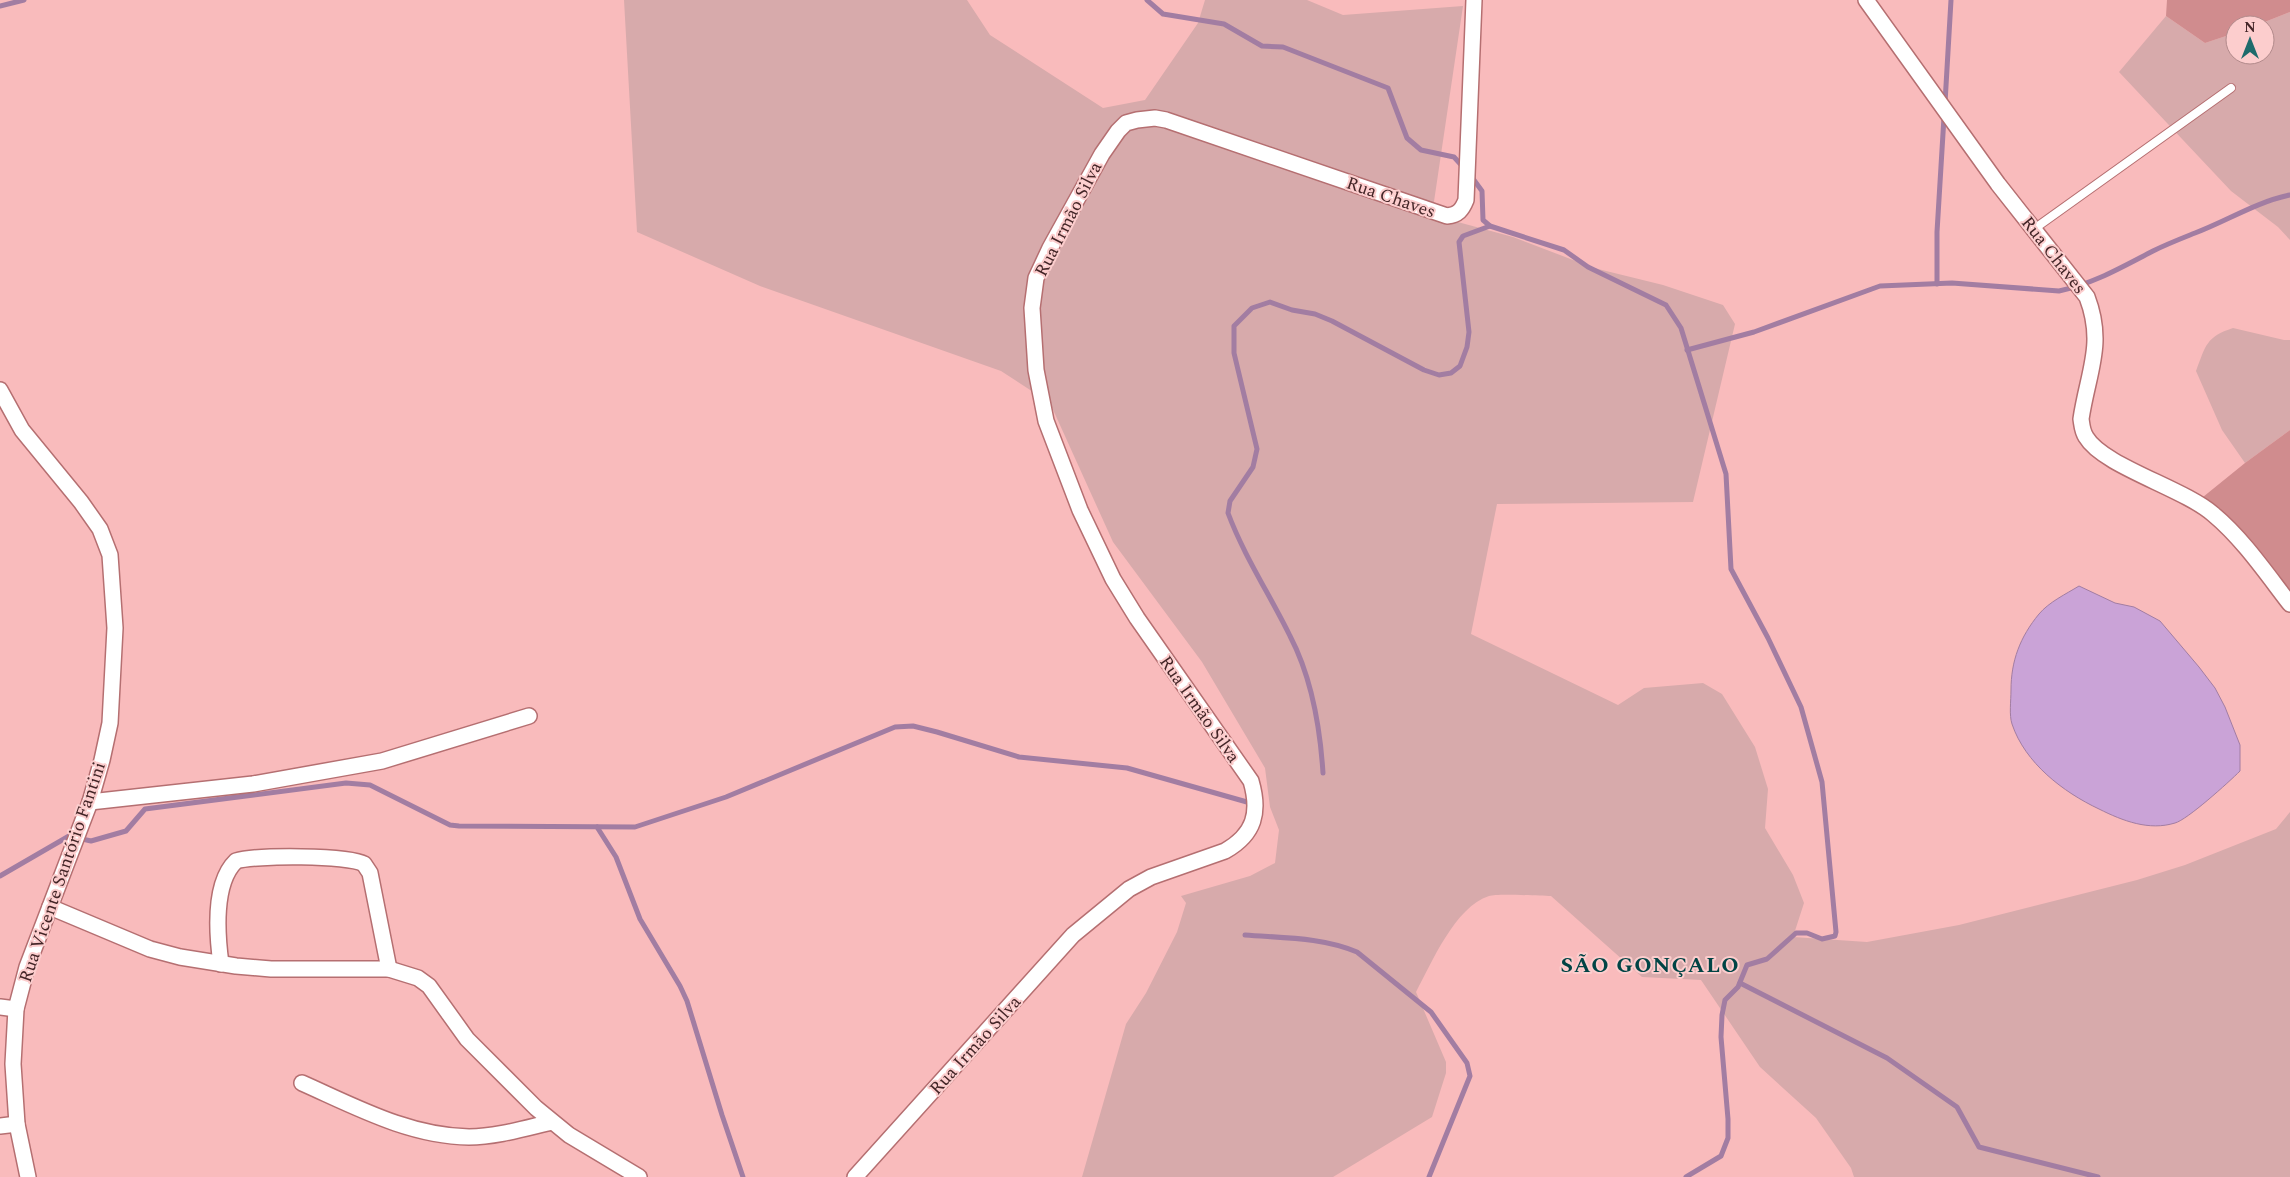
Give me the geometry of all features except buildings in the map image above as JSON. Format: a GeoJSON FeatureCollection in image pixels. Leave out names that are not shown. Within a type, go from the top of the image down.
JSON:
{"type":"FeatureCollection","features":[{"type":"Feature","properties":{"kind":"street","name":"Rua Chaves"},"geometry":{"type":"LineString","coordinates":[[1147,118],[1166,120],[1447,216],[1455,215],[1462,209],[1466,200],[1474,0]]}},
{"type":"Feature","properties":{"kind":"street","name":"Rua Chaves"},"geometry":{"type":"LineString","coordinates":[[1866,0],[1998,184],[2079,284],[2087,297],[2094,314],[2096,334],[2095,356],[2081,418],[2086,438],[2095,447],[2117,462],[2182,493],[2213,513],[2244,545],[2290,604]]}},
{"type":"Feature","properties":{"kind":"street","name":"Rua Irmão Silva"},"geometry":{"type":"LineString","coordinates":[[855,1177],[1073,935],[1129,889],[1151,877],[1225,851],[1235,845],[1244,838],[1256,814],[1256,799],[1251,781],[1137,618],[1113,579],[1080,510],[1046,421],[1040,398],[1032,308],[1036,278],[1050,248],[1112,139],[1126,123],[1147,118]]}},
{"type":"Feature","properties":{"kind":"street","name":"Rua Vicente Santório Fantini"},"geometry":{"type":"LineString","coordinates":[[0,390],[22,430],[81,502],[100,529],[110,555],[115,628],[110,723],[90,802],[28,966],[16,1009],[13,1064],[17,1124],[28,1177]]}},
{"type":"Feature","properties":{"kind":"street"},"geometry":{"type":"LineString","coordinates":[[90,802],[253,784],[382,761],[529,716]]}},
{"type":"Feature","properties":{"kind":"street"},"geometry":{"type":"LineString","coordinates":[[221,964],[216,922],[229,869],[236,861],[282,858],[346,859],[364,864],[370,873],[389,969]]}},
{"type":"Feature","properties":{"kind":"street"},"geometry":{"type":"LineString","coordinates":[[50,908],[150,949],[221,964],[271,969],[389,969],[405,972],[430,986],[467,1039],[503,1077],[552,1122],[568,1135],[639,1177]]}},
{"type":"Feature","properties":{"kind":"street"},"geometry":{"type":"LineString","coordinates":[[0,1007],[16,1009]]}},
{"type":"Feature","properties":{"kind":"street"},"geometry":{"type":"LineString","coordinates":[[302,1083],[386,1121],[420,1131],[471,1137],[552,1122]]}},
{"type":"Feature","properties":{"kind":"street"},"geometry":{"type":"LineString","coordinates":[[0,1126],[17,1124]]}},
{"type":"Feature","properties":{"kind":"lane"},"geometry":{"type":"LineString","coordinates":[[2034,229],[2231,88]]}},
{"type":"Feature","properties":{"kind":"shaded area"},"geometry":{"type":"Polygon","coordinates":[[[624,0],[967,0],[990,35],[1103,108],[1145,100],[1198,23],[1205,0],[1307,0],[1343,15],[1463,6],[1432,215],[1513,237],[1594,268],[1663,285],[1723,305],[1735,324],[1693,502],[1497,504],[1471,634],[1618,705],[1644,688],[1703,683],[1722,694],[1755,747],[1768,789],[1765,828],[1793,875],[1804,903],[1793,937],[1867,942],[1959,925],[2137,880],[2185,865],[2276,829],[2290,812],[2290,1177],[1854,1177],[1851,1168],[1816,1118],[1760,1067],[1701,980],[1642,977],[1551,896],[1494,895],[1477,902],[1455,923],[1437,951],[1416,992],[1446,1062],[1446,1073],[1432,1117],[1333,1177],[1082,1177],[1126,1024],[1146,993],[1177,932],[1186,903],[1181,896],[1250,876],[1275,863],[1279,830],[1270,807],[1265,768],[1202,662],[1113,542],[1050,403],[1001,371],[760,286],[637,232],[624,0]]]}},
{"type":"Feature","properties":{"kind":"shaded area"},"geometry":{"type":"Polygon","coordinates":[[[2167,0],[2290,0],[2290,12],[2275,18],[2275,15],[2225,15],[2225,36],[2205,43],[2166,16],[2167,0]]]}},
{"type":"Feature","properties":{"kind":"shaded area"},"geometry":{"type":"Polygon","coordinates":[[[2290,12],[2290,240],[2278,227],[2231,191],[2119,72],[2166,16],[2205,43],[2225,36],[2225,65],[2275,65],[2275,18],[2290,12]]]}},
{"type":"Feature","properties":{"kind":"shaded area"},"geometry":{"type":"Polygon","coordinates":[[[2233,328],[2290,340],[2290,430],[2245,463],[2222,430],[2196,371],[2208,343],[2217,335],[2233,328]]]}},
{"type":"Feature","properties":{"kind":"shaded area"},"geometry":{"type":"Polygon","coordinates":[[[2290,430],[2290,608],[2203,497],[2290,430]]]}},
{"type":"Feature","properties":{"kind":"shaded area"},"geometry":{"type":"Polygon","coordinates":[[[2079,586],[2115,603],[2134,607],[2160,621],[2215,688],[2225,707],[2240,745],[2240,771],[2198,808],[2175,823],[2156,826],[2136,824],[2085,802],[2059,785],[2036,764],[2018,738],[2012,724],[2010,712],[2011,679],[2015,659],[2022,641],[2032,623],[2043,610],[2079,586]]]}},
{"type":"Feature","properties":{"kind":"waterway"},"geometry":{"type":"LineString","coordinates":[[0,6],[24,0]]}},
{"type":"Feature","properties":{"kind":"waterway"},"geometry":{"type":"LineString","coordinates":[[1147,0],[1163,14],[1224,24],[1262,46],[1283,47],[1388,88],[1407,138],[1421,150],[1454,157],[1464,168]]}},
{"type":"Feature","properties":{"kind":"waterway"},"geometry":{"type":"LineString","coordinates":[[1945,103],[1951,0]]}},
{"type":"Feature","properties":{"kind":"waterway"},"geometry":{"type":"LineString","coordinates":[[1937,284],[1937,232],[1944,117]]}},
{"type":"Feature","properties":{"kind":"waterway"},"geometry":{"type":"LineString","coordinates":[[1471,176],[1482,191],[1483,220],[1490,226],[1564,250],[1588,267],[1666,305],[1681,328],[1726,474],[1731,569],[1768,638],[1801,707],[1822,782],[1835,936],[1822,939],[1807,933],[1796,933],[1767,959],[1747,965],[1738,987],[1725,1000],[1721,1037],[1728,1138],[1721,1156],[1686,1177]]}},
{"type":"Feature","properties":{"kind":"waterway"},"geometry":{"type":"LineString","coordinates":[[1687,350],[1754,332],[1880,286],[1952,283],[2059,291],[2072,288],[2107,274],[2163,246],[2253,207],[2290,195]]}},
{"type":"Feature","properties":{"kind":"waterway"},"geometry":{"type":"LineString","coordinates":[[1323,773],[1314,703],[1298,652],[1249,560],[1228,513],[1230,501],[1253,467],[1257,449],[1234,353],[1234,326],[1252,308],[1270,302],[1292,310],[1315,314],[1332,321],[1424,370],[1439,375],[1451,373],[1460,366],[1467,347],[1469,332],[1459,242],[1463,236],[1490,226]]}},
{"type":"Feature","properties":{"kind":"waterway"},"geometry":{"type":"LineString","coordinates":[[0,876],[69,836],[91,841],[126,831],[145,809],[346,783],[370,785],[450,825],[635,827],[726,797],[895,727],[913,726],[1019,757],[1127,768],[1254,804]]}},
{"type":"Feature","properties":{"kind":"waterway"},"geometry":{"type":"LineString","coordinates":[[597,827],[616,857],[640,919],[687,1001],[743,1177]]}},
{"type":"Feature","properties":{"kind":"waterway"},"geometry":{"type":"LineString","coordinates":[[1245,935],[1330,943],[1357,952],[1431,1012],[1467,1063],[1470,1076],[1429,1177]]}},
{"type":"Feature","properties":{"kind":"waterway"},"geometry":{"type":"LineString","coordinates":[[1740,983],[1887,1058],[1957,1107],[1979,1147],[2098,1177]]}},
{"type":"Feature","properties":{"kind":"district","name":"SÃO GONÇALO"},"geometry":{"type":"Point","coordinates":[1650,964]}}]}
